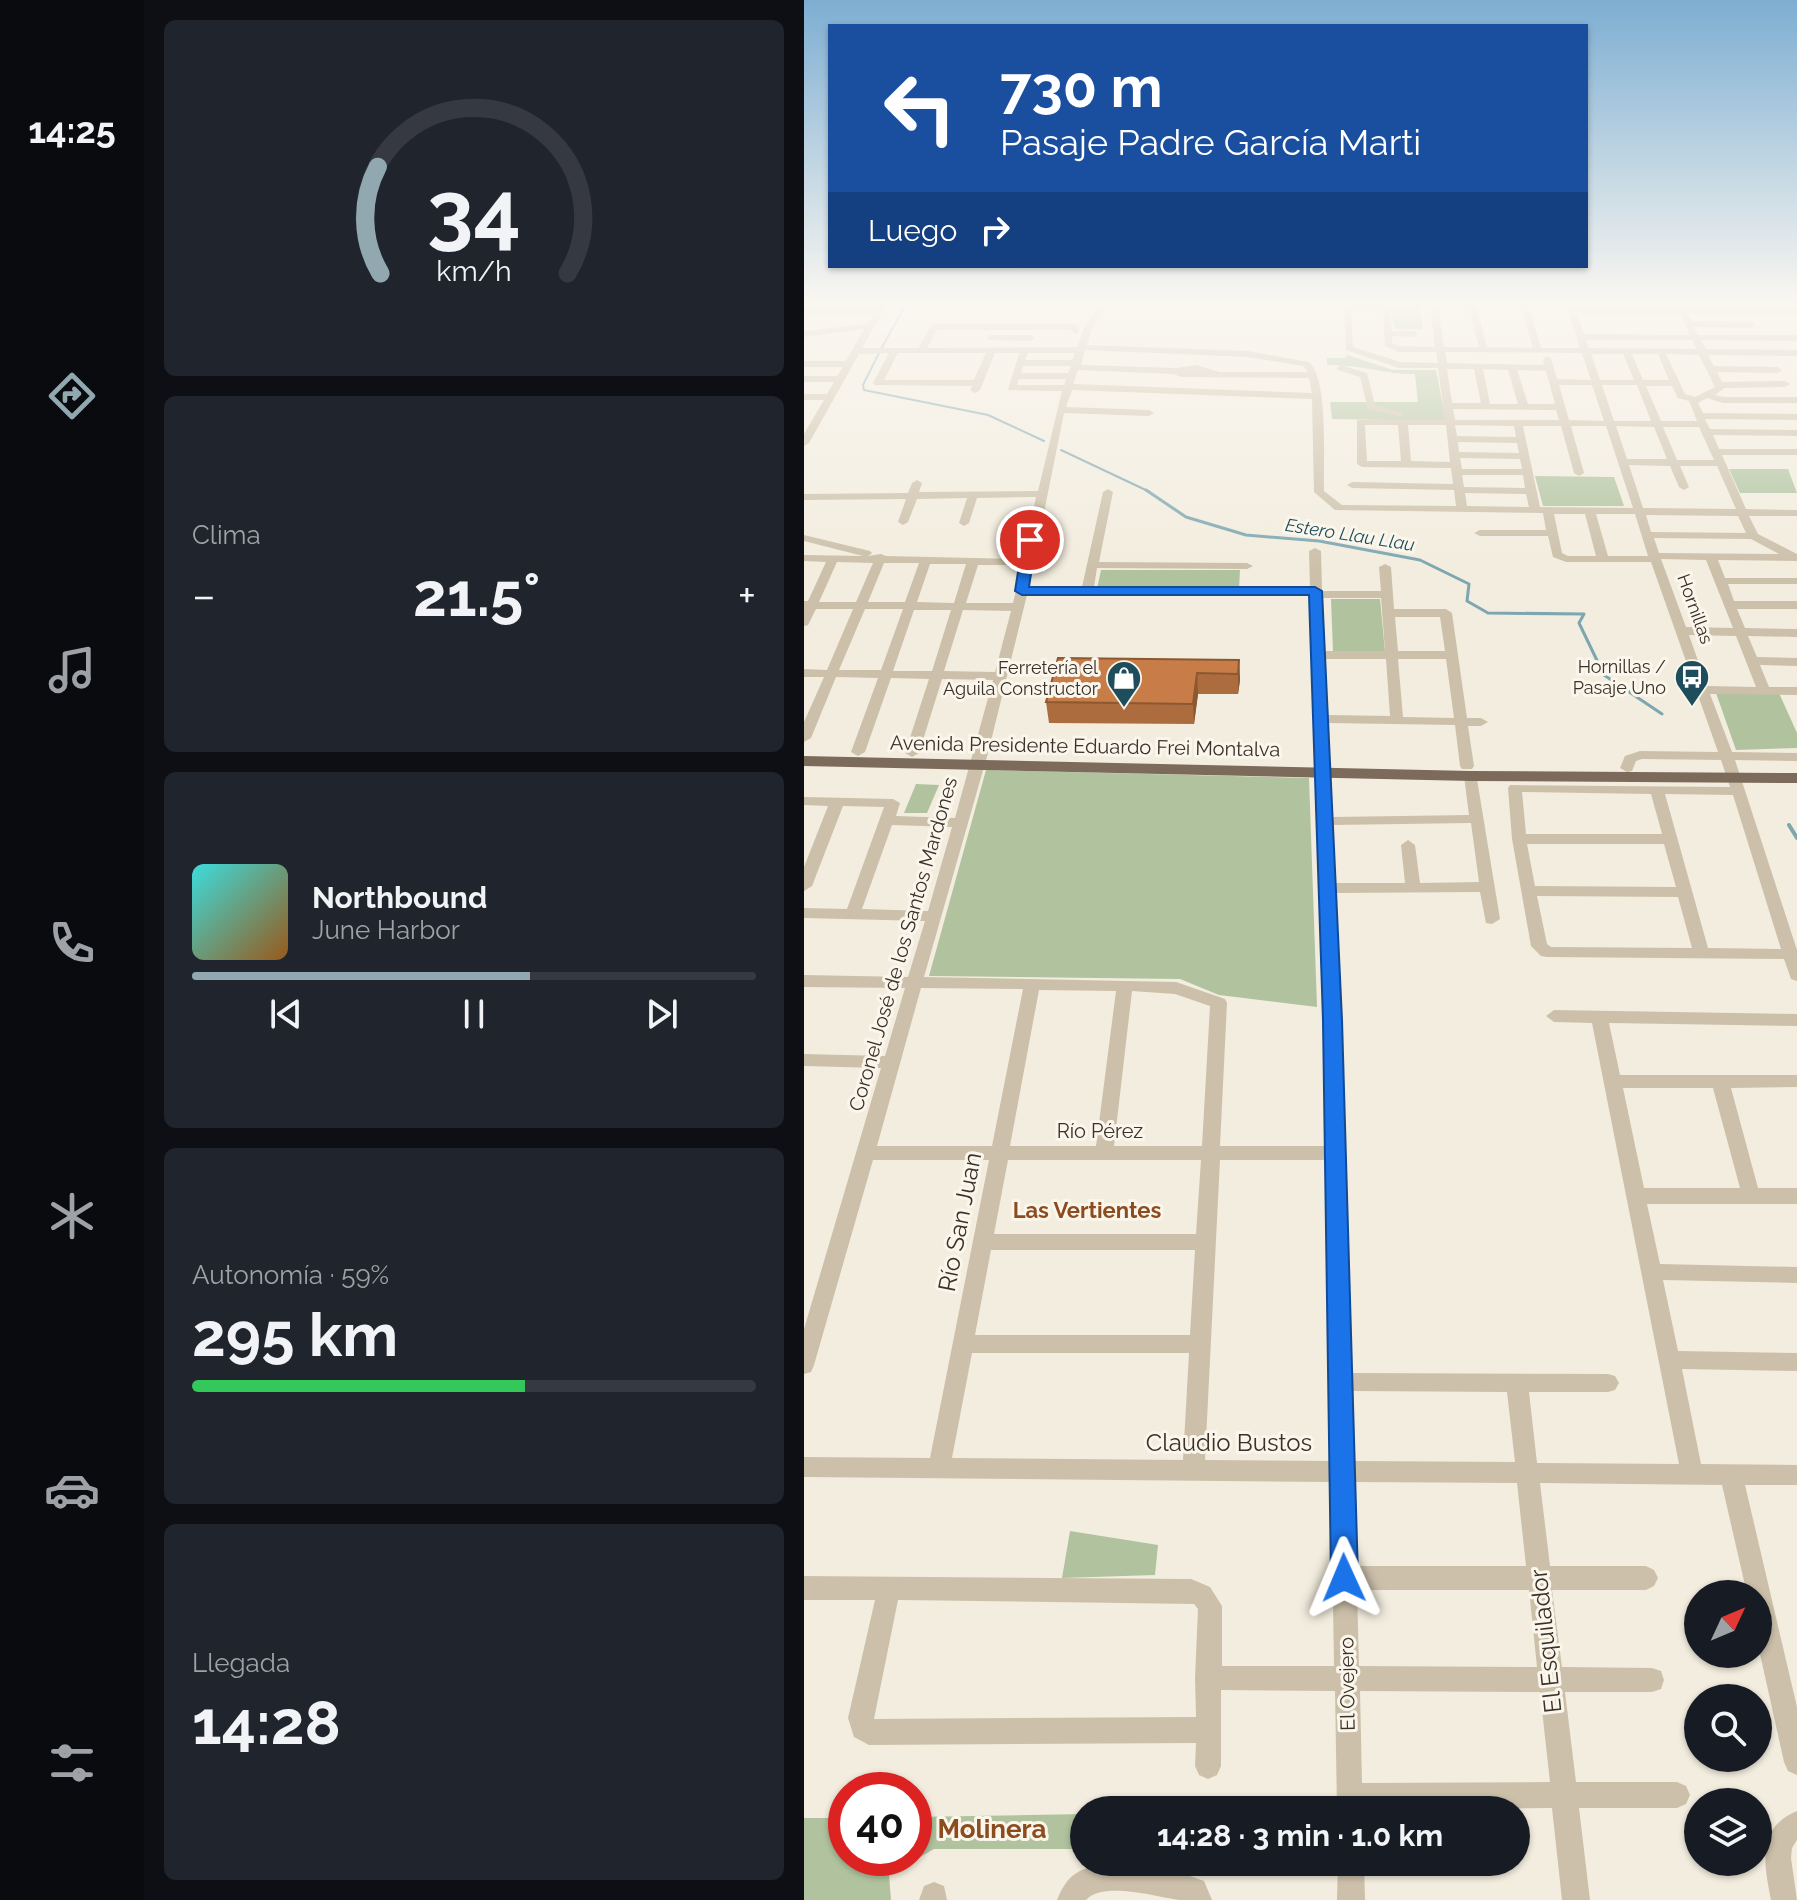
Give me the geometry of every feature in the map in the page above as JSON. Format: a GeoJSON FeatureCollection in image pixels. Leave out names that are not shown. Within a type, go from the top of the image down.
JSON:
{"type":"FeatureCollection","features":[{"type":"Feature","properties":{"kind":"main road","name":"Avenida Presidente Eduardo Frei Montalva"},"geometry":{"type":"LineString","coordinates":[[804,751],[912,753],[979,759]]}},
{"type":"Feature","properties":{"kind":"main road","name":"Avenida Presidente Eduardo Frei Montalva"},"geometry":{"type":"LineString","coordinates":[[804,761],[979,759],[1733,774],[1797,769]]}},
{"type":"Feature","properties":{"kind":"main road","name":"Avenida Presidente Eduardo Frei Montalva"},"geometry":{"type":"LineString","coordinates":[[1469,771],[1627,768],[1797,778]]}},
{"type":"Feature","properties":{"kind":"street"},"geometry":{"type":"LineString","coordinates":[[806,436],[832,393]]}},
{"type":"Feature","properties":{"kind":"street","name":"Coronel José de los Santos Mardones"},"geometry":{"type":"LineString","coordinates":[[804,1365],[810,1320],[865,1153],[979,759],[1022,591],[1040,494],[1067,393]]}},
{"type":"Feature","properties":{"kind":"street"},"geometry":{"type":"LineString","coordinates":[[1223,393],[1317,396]]}},
{"type":"Feature","properties":{"kind":"street"},"geometry":{"type":"LineString","coordinates":[[1316,393],[1319,492],[1329,503],[1354,510],[1639,512],[1797,505]]}},
{"type":"Feature","properties":{"kind":"street"},"geometry":{"type":"LineString","coordinates":[[1368,393],[1371,407],[1408,418],[1406,465]]}},
{"type":"Feature","properties":{"kind":"street"},"geometry":{"type":"LineString","coordinates":[[1447,393],[1462,510]]}},
{"type":"Feature","properties":{"kind":"street"},"geometry":{"type":"LineString","coordinates":[[1483,393],[1486,406]]}},
{"type":"Feature","properties":{"kind":"street"},"geometry":{"type":"LineString","coordinates":[[1520,393],[1524,407]]}},
{"type":"Feature","properties":{"kind":"street"},"geometry":{"type":"LineString","coordinates":[[1556,393],[1579,473]]}},
{"type":"Feature","properties":{"kind":"street","name":"Hornillas"},"geometry":{"type":"LineString","coordinates":[[1599,393],[1733,774],[1795,967]]}},
{"type":"Feature","properties":{"kind":"street"},"geometry":{"type":"LineString","coordinates":[[1644,393],[1684,487]]}},
{"type":"Feature","properties":{"kind":"street"},"geometry":{"type":"LineString","coordinates":[[1679,393],[1694,400],[1712,393]]}},
{"type":"Feature","properties":{"kind":"street"},"geometry":{"type":"LineString","coordinates":[[1706,395],[1723,400],[1796,402]]}},
{"type":"Feature","properties":{"kind":"street"},"geometry":{"type":"LineString","coordinates":[[804,397],[830,397]]}},
{"type":"Feature","properties":{"kind":"street"},"geometry":{"type":"LineString","coordinates":[[1694,400],[1719,457],[1748,509],[1753,536]]}},
{"type":"Feature","properties":{"kind":"street"},"geometry":{"type":"LineString","coordinates":[[1449,406],[1560,407]]}},
{"type":"Feature","properties":{"kind":"street"},"geometry":{"type":"LineString","coordinates":[[1060,410],[1149,413]]}},
{"type":"Feature","properties":{"kind":"street"},"geometry":{"type":"LineString","coordinates":[[804,415],[820,415]]}},
{"type":"Feature","properties":{"kind":"street"},"geometry":{"type":"LineString","coordinates":[[1524,456],[1456,464],[1362,464],[1360,422],[1703,424],[1797,417]]}},
{"type":"Feature","properties":{"kind":"street"},"geometry":{"type":"LineString","coordinates":[[1518,423],[1531,491],[1553,533],[1557,555],[1566,559],[1796,557]]}},
{"type":"Feature","properties":{"kind":"street"},"geometry":{"type":"LineString","coordinates":[[1703,424],[1797,433]]}},
{"type":"Feature","properties":{"kind":"street"},"geometry":{"type":"LineString","coordinates":[[1453,439],[1520,440]]}},
{"type":"Feature","properties":{"kind":"street"},"geometry":{"type":"LineString","coordinates":[[1622,462],[1673,463],[1794,452],[1797,463]]}},
{"type":"Feature","properties":{"kind":"street"},"geometry":{"type":"LineString","coordinates":[[1456,464],[1527,472]]}},
{"type":"Feature","properties":{"kind":"street"},"geometry":{"type":"LineString","coordinates":[[903,522],[917,483]]}},
{"type":"Feature","properties":{"kind":"street"},"geometry":{"type":"LineString","coordinates":[[1352,485],[1531,491]]}},
{"type":"Feature","properties":{"kind":"street"},"geometry":{"type":"LineString","coordinates":[[1087,591],[1108,492]]}},
{"type":"Feature","properties":{"kind":"street"},"geometry":{"type":"LineString","coordinates":[[804,497],[1040,494]]}},
{"type":"Feature","properties":{"kind":"street"},"geometry":{"type":"LineString","coordinates":[[964,523],[973,495]]}},
{"type":"Feature","properties":{"kind":"street"},"geometry":{"type":"LineString","coordinates":[[1748,509],[1797,513]]}},
{"type":"Feature","properties":{"kind":"street"},"geometry":{"type":"LineString","coordinates":[[1590,511],[1603,559]]}},
{"type":"Feature","properties":{"kind":"street"},"geometry":{"type":"LineString","coordinates":[[1480,533],[1553,533]]}},
{"type":"Feature","properties":{"kind":"street"},"geometry":{"type":"LineString","coordinates":[[1647,535],[1753,536],[1796,557]]}},
{"type":"Feature","properties":{"kind":"street"},"geometry":{"type":"LineString","coordinates":[[804,538],[895,560],[1027,562]]}},
{"type":"Feature","properties":{"kind":"street","name":"El Ovejero"},"geometry":{"type":"LineString","coordinates":[[1315,551],[1335,1153],[1350,1796]]}},
{"type":"Feature","properties":{"kind":"street"},"geometry":{"type":"LineString","coordinates":[[1246,591],[1248,553]]}},
{"type":"Feature","properties":{"kind":"street"},"geometry":{"type":"LineString","coordinates":[[1711,557],[1764,691]]}},
{"type":"Feature","properties":{"kind":"street"},"geometry":{"type":"LineString","coordinates":[[804,558],[880,558]]}},
{"type":"Feature","properties":{"kind":"street"},"geometry":{"type":"LineString","coordinates":[[804,738],[880,558]]}},
{"type":"Feature","properties":{"kind":"street"},"geometry":{"type":"LineString","coordinates":[[804,622],[808,605],[833,559]]}},
{"type":"Feature","properties":{"kind":"street"},"geometry":{"type":"LineString","coordinates":[[858,752],[926,560]]}},
{"type":"Feature","properties":{"kind":"street"},"geometry":{"type":"LineString","coordinates":[[912,753],[973,561]]}},
{"type":"Feature","properties":{"kind":"street"},"geometry":{"type":"LineString","coordinates":[[1093,565],[1247,566]]}},
{"type":"Feature","properties":{"kind":"street"},"geometry":{"type":"LineString","coordinates":[[1385,567],[1397,721]]}},
{"type":"Feature","properties":{"kind":"street"},"geometry":{"type":"LineString","coordinates":[[1721,581],[1797,581]]}},
{"type":"Feature","properties":{"kind":"street"},"geometry":{"type":"LineString","coordinates":[[1022,591],[1387,594]]}},
{"type":"Feature","properties":{"kind":"street"},"geometry":{"type":"LineString","coordinates":[[808,605],[1017,607]]}},
{"type":"Feature","properties":{"kind":"street"},"geometry":{"type":"LineString","coordinates":[[1730,605],[1797,605]]}},
{"type":"Feature","properties":{"kind":"street"},"geometry":{"type":"LineString","coordinates":[[1388,613],[1446,613],[1492,919]]}},
{"type":"Feature","properties":{"kind":"street"},"geometry":{"type":"LineString","coordinates":[[1682,631],[1797,633]]}},
{"type":"Feature","properties":{"kind":"street"},"geometry":{"type":"LineString","coordinates":[[1317,655],[1452,655]]}},
{"type":"Feature","properties":{"kind":"street"},"geometry":{"type":"LineString","coordinates":[[1753,661],[1797,662]]}},
{"type":"Feature","properties":{"kind":"street"},"geometry":{"type":"LineString","coordinates":[[804,673],[1000,676]]}},
{"type":"Feature","properties":{"kind":"street"},"geometry":{"type":"LineString","coordinates":[[1703,690],[1797,691]]}},
{"type":"Feature","properties":{"kind":"street"},"geometry":{"type":"LineString","coordinates":[[1320,719],[1481,722]]}},
{"type":"Feature","properties":{"kind":"street","name":"Avenida Presidente Eduardo Frei Montalva"},"geometry":{"type":"LineString","coordinates":[[1519,839],[1515,788],[1657,790],[1797,757]]}},
{"type":"Feature","properties":{"kind":"street"},"geometry":{"type":"LineString","coordinates":[[1657,790],[1701,952]]}},
{"type":"Feature","properties":{"kind":"street"},"geometry":{"type":"LineString","coordinates":[[804,801],[893,803],[853,914]]}},
{"type":"Feature","properties":{"kind":"street"},"geometry":{"type":"LineString","coordinates":[[804,886],[837,802]]}},
{"type":"Feature","properties":{"kind":"street"},"geometry":{"type":"LineString","coordinates":[[1324,821],[1477,819]]}},
{"type":"Feature","properties":{"kind":"street"},"geometry":{"type":"LineString","coordinates":[[887,820],[960,823]]}},
{"type":"Feature","properties":{"kind":"street"},"geometry":{"type":"LineString","coordinates":[[1668,839],[1519,839],[1543,950],[1701,952],[1795,967]]}},
{"type":"Feature","properties":{"kind":"street"},"geometry":{"type":"LineString","coordinates":[[1408,845],[1413,887]]}},
{"type":"Feature","properties":{"kind":"street"},"geometry":{"type":"LineString","coordinates":[[1327,888],[1487,887]]}},
{"type":"Feature","properties":{"kind":"street"},"geometry":{"type":"LineString","coordinates":[[1529,891],[1684,892]]}},
{"type":"Feature","properties":{"kind":"street"},"geometry":{"type":"LineString","coordinates":[[804,913],[934,916]]}},
{"type":"Feature","properties":{"kind":"street"},"geometry":{"type":"LineString","coordinates":[[804,981],[1125,985],[1176,988],[1219,1003],[1193,1470]]}},
{"type":"Feature","properties":{"kind":"street","name":"Río San Juan"},"geometry":{"type":"LineString","coordinates":[[939,1468],[1032,985]]}},
{"type":"Feature","properties":{"kind":"street"},"geometry":{"type":"LineString","coordinates":[[1104,1153],[1125,985]]}},
{"type":"Feature","properties":{"kind":"street"},"geometry":{"type":"LineString","coordinates":[[1554,1016],[1797,1020]]}},
{"type":"Feature","properties":{"kind":"street"},"geometry":{"type":"LineString","coordinates":[[1600,1018],[1692,1473]]}},
{"type":"Feature","properties":{"kind":"street"},"geometry":{"type":"LineString","coordinates":[[804,1060],[891,1062]]}},
{"type":"Feature","properties":{"kind":"street"},"geometry":{"type":"LineString","coordinates":[[1720,1081],[1751,1196]]}},
{"type":"Feature","properties":{"kind":"street"},"geometry":{"type":"LineString","coordinates":[[1611,1082],[1797,1081]]}},
{"type":"Feature","properties":{"kind":"street","name":"Río Pérez"},"geometry":{"type":"LineString","coordinates":[[865,1153],[1335,1153]]}},
{"type":"Feature","properties":{"kind":"street"},"geometry":{"type":"LineString","coordinates":[[1636,1196],[1797,1196]]}},
{"type":"Feature","properties":{"kind":"street"},"geometry":{"type":"LineString","coordinates":[[982,1242],[1206,1242]]}},
{"type":"Feature","properties":{"kind":"street"},"geometry":{"type":"LineString","coordinates":[[1653,1272],[1797,1275]]}},
{"type":"Feature","properties":{"kind":"street"},"geometry":{"type":"LineString","coordinates":[[963,1344],[1200,1344]]}},
{"type":"Feature","properties":{"kind":"street"},"geometry":{"type":"LineString","coordinates":[[1670,1360],[1797,1362]]}},
{"type":"Feature","properties":{"kind":"street"},"geometry":{"type":"LineString","coordinates":[[1340,1382],[1608,1383]]}},
{"type":"Feature","properties":{"kind":"street","name":"El Esquilador"},"geometry":{"type":"LineString","coordinates":[[1517,1383],[1576,1900]]}},
{"type":"Feature","properties":{"kind":"street","name":"Claudio Bustos"},"geometry":{"type":"LineString","coordinates":[[804,1467],[1797,1475]]}},
{"type":"Feature","properties":{"kind":"street"},"geometry":{"type":"LineString","coordinates":[[1731,1474],[1797,1762]]}},
{"type":"Feature","properties":{"kind":"street"},"geometry":{"type":"LineString","coordinates":[[1344,1578],[1646,1578]]}},
{"type":"Feature","properties":{"kind":"street"},"geometry":{"type":"LineString","coordinates":[[804,1588],[1191,1591],[1202,1595],[1210,1606],[1208,1766]]}},
{"type":"Feature","properties":{"kind":"street"},"geometry":{"type":"LineString","coordinates":[[889,1589],[861,1718],[863,1728],[869,1732],[1207,1730]]}},
{"type":"Feature","properties":{"kind":"street"},"geometry":{"type":"LineString","coordinates":[[1207,1678],[1652,1680]]}},
{"type":"Feature","properties":{"kind":"street"},"geometry":{"type":"LineString","coordinates":[[1530,1797],[1677,1795]]}},
{"type":"Feature","properties":{"kind":"street"},"geometry":{"type":"LineString","coordinates":[[1785,1900],[1777,1853],[1790,1829]]}},
{"type":"Feature","properties":{"kind":"street"},"geometry":{"type":"LineString","coordinates":[[1351,1876],[1351,1900]]}},
{"type":"Feature","properties":{"kind":"street"},"geometry":{"type":"LineString","coordinates":[[1074,1894],[1091,1880],[1177,1883],[1196,1895]]}},
{"type":"Feature","properties":{"kind":"green space"},"geometry":{"type":"Polygon","coordinates":[[[1417,393],[1440,393],[1446,421],[1332,419],[1330,402],[1418,402],[1417,393]]]}},
{"type":"Feature","properties":{"kind":"green space"},"geometry":{"type":"Polygon","coordinates":[[[1729,469],[1788,469],[1797,493],[1740,493],[1729,469]]]}},
{"type":"Feature","properties":{"kind":"green space"},"geometry":{"type":"Polygon","coordinates":[[[1535,476],[1614,477],[1624,506],[1543,506],[1535,476]]]}},
{"type":"Feature","properties":{"kind":"green space"},"geometry":{"type":"Polygon","coordinates":[[[1101,570],[1240,570],[1239,589],[1097,589],[1101,570]]]}},
{"type":"Feature","properties":{"kind":"green space"},"geometry":{"type":"Polygon","coordinates":[[[1331,599],[1380,599],[1385,652],[1333,652],[1331,599]]]}},
{"type":"Feature","properties":{"kind":"green space"},"geometry":{"type":"Polygon","coordinates":[[[1716,693],[1779,693],[1797,733],[1797,748],[1736,750],[1716,693]]]}},
{"type":"Feature","properties":{"kind":"green space"},"geometry":{"type":"Polygon","coordinates":[[[986,770],[1309,778],[1317,1007],[1219,995],[1180,979],[929,976],[986,770]]]}},
{"type":"Feature","properties":{"kind":"green space"},"geometry":{"type":"Polygon","coordinates":[[[916,784],[939,785],[927,813],[904,813],[916,784]]]}},
{"type":"Feature","properties":{"kind":"green space"},"geometry":{"type":"Polygon","coordinates":[[[1070,1531],[1158,1545],[1155,1575],[1062,1578],[1070,1531]]]}},
{"type":"Feature","properties":{"kind":"green space"},"geometry":{"type":"Polygon","coordinates":[[[1070,1814],[1070,1849],[932,1850],[932,1817],[1070,1814]]]}},
{"type":"Feature","properties":{"kind":"green space"},"geometry":{"type":"Polygon","coordinates":[[[804,1818],[828,1818],[828,1876],[889,1876],[891,1900],[804,1900],[804,1818]]]}},
{"type":"Feature","properties":{"kind":"building"},"geometry":{"type":"Polygon","coordinates":[[[1058,658],[1239,660],[1238,674],[1197,673],[1193,704],[1046,702],[1058,658]]]}},
{"type":"Feature","properties":{"kind":"waterway","name":"Estero Llau Llau"},"geometry":{"type":"LineString","coordinates":[[877,393],[988,415],[1044,441]]}},
{"type":"Feature","properties":{"kind":"waterway","name":"Estero Llau Llau"},"geometry":{"type":"LineString","coordinates":[[1061,450],[1147,490]]}},
{"type":"Feature","properties":{"kind":"waterway","name":"Estero Llau Llau"},"geometry":{"type":"LineString","coordinates":[[1147,490],[1186,517],[1246,535],[1319,541],[1420,560],[1469,584],[1467,601],[1488,613],[1584,614],[1579,623],[1604,675],[1662,714]]}},
{"type":"Feature","properties":{"kind":"waterway","name":"Estero Llau Llau"},"geometry":{"type":"LineString","coordinates":[[1789,825],[1797,838]]}},
{"type":"Feature","properties":{"kind":"place","name":"Hornillas / Pasaje Uno"},"geometry":{"type":"Point","coordinates":[1692,708]}},
{"type":"Feature","properties":{"kind":"place","name":"Ferretería el Aguila Constructor"},"geometry":{"type":"Point","coordinates":[1124,709]}},
{"type":"Feature","properties":{"kind":"district","name":"Las Vertientes"},"geometry":{"type":"Point","coordinates":[1087,1210]}},
{"type":"Feature","properties":{"kind":"district","name":"Molinera"},"geometry":{"type":"Point","coordinates":[992,1829]}},
{"type":"Feature","properties":{"kind":"route"},"geometry":{"type":"LineString","coordinates":[[1030,540],[1022,591],[1315,591],[1332,1020],[1344,1578]]}}]}
